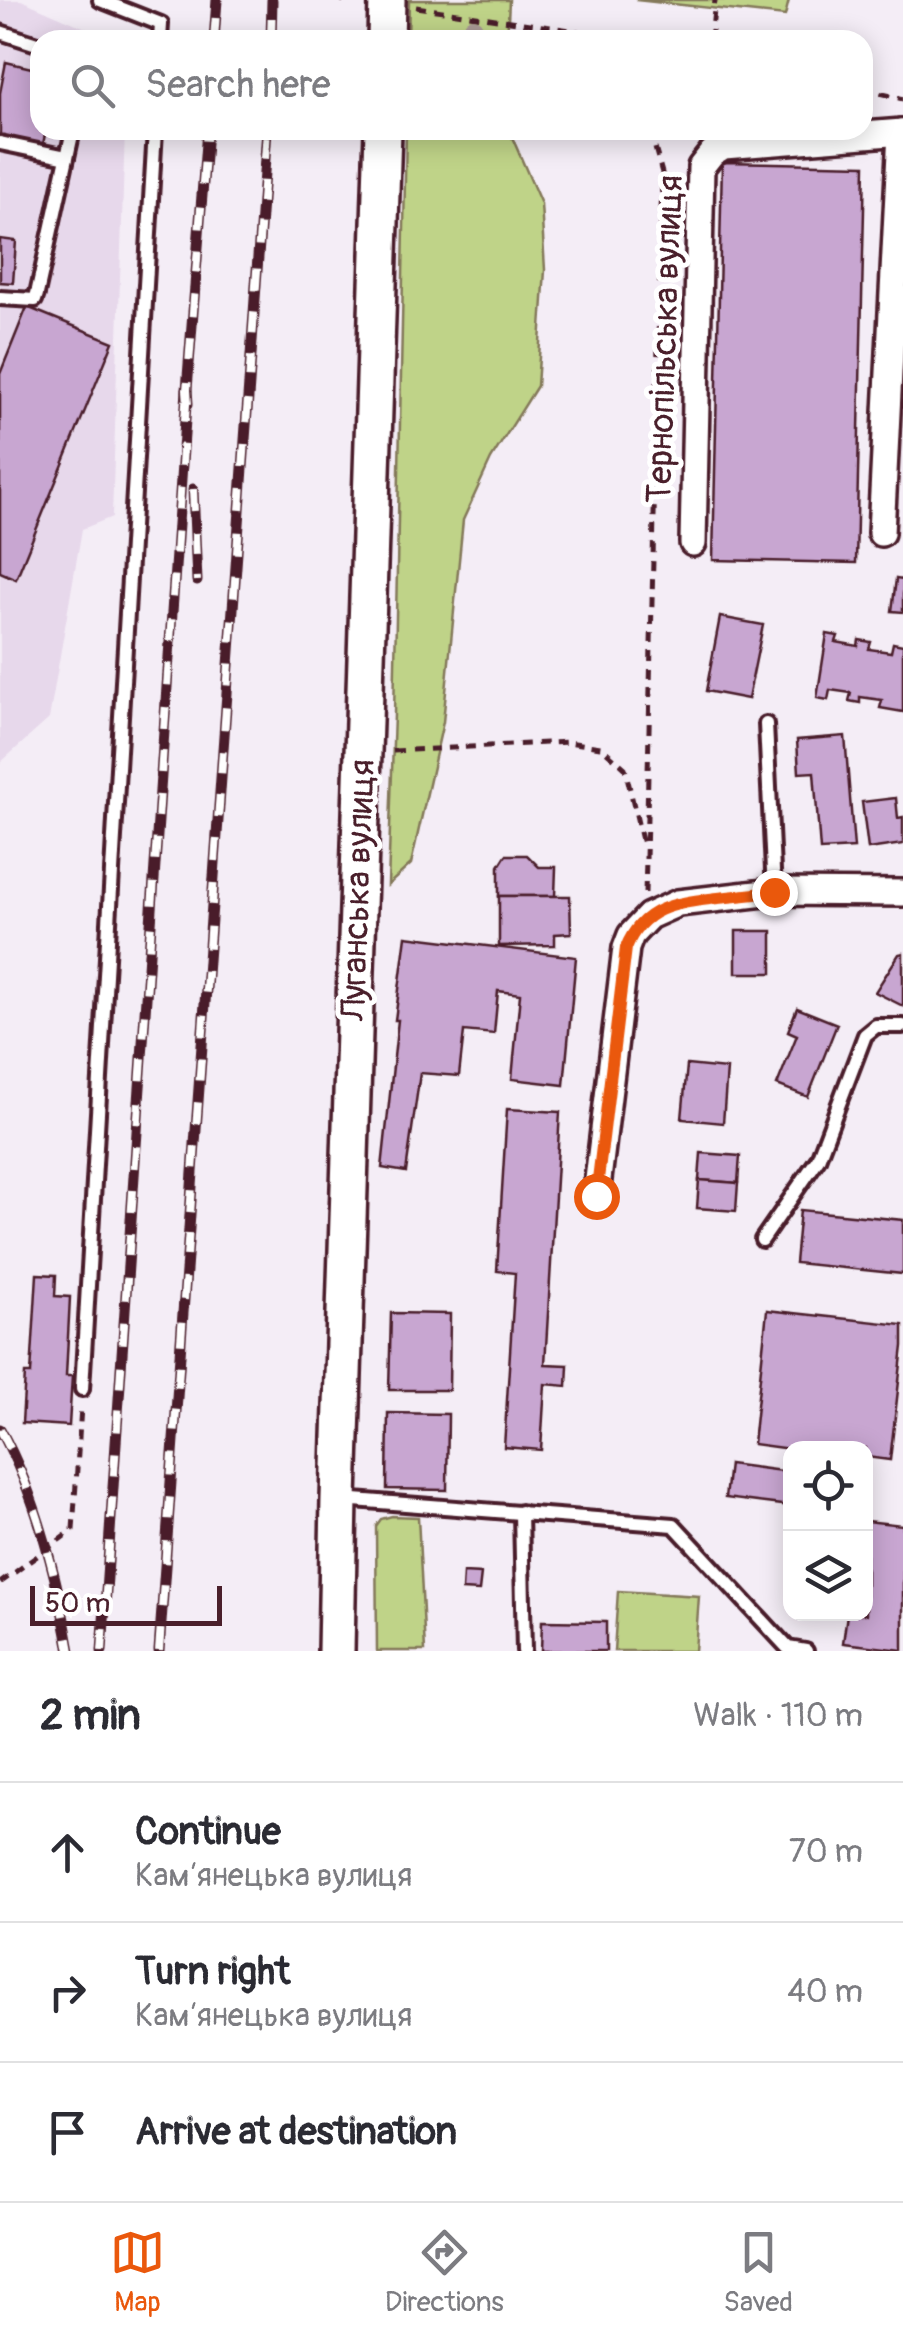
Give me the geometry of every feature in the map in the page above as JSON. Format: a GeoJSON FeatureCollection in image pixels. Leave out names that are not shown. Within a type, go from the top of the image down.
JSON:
{"type":"FeatureCollection","features":[{"type":"Feature","properties":{"kind":"main road"},"geometry":{"type":"LineString","coordinates":[[389,30],[398,3]]}},
{"type":"Feature","properties":{"kind":"main road","name":"Луганська вулиця"},"geometry":{"type":"LineString","coordinates":[[336,1651],[383,140]]}},
{"type":"Feature","properties":{"kind":"street"},"geometry":{"type":"LineString","coordinates":[[881,533],[902,132]]}},
{"type":"Feature","properties":{"kind":"street","name":"Тернопільська вулиця"},"geometry":{"type":"LineString","coordinates":[[873,134],[902,132]]}},
{"type":"Feature","properties":{"kind":"street","name":"Тернопільська вулиця"},"geometry":{"type":"LineString","coordinates":[[693,543],[700,167],[724,146],[800,140]]}},
{"type":"Feature","properties":{"kind":"street"},"geometry":{"type":"LineString","coordinates":[[596,1196],[626,948],[631,935],[649,916],[678,903],[774,892],[903,893]]}},
{"type":"Feature","properties":{"kind":"lane"},"geometry":{"type":"LineString","coordinates":[[100,0],[161,24],[161,30]]}},
{"type":"Feature","properties":{"kind":"lane"},"geometry":{"type":"LineString","coordinates":[[0,32],[30,42]]}},
{"type":"Feature","properties":{"kind":"lane"},"geometry":{"type":"LineString","coordinates":[[0,298],[29,302],[37,294],[71,140]]}},
{"type":"Feature","properties":{"kind":"lane"},"geometry":{"type":"LineString","coordinates":[[82,1390],[154,140]]}},
{"type":"Feature","properties":{"kind":"lane"},"geometry":{"type":"LineString","coordinates":[[0,143],[67,157]]}},
{"type":"Feature","properties":{"kind":"lane"},"geometry":{"type":"LineString","coordinates":[[766,724],[774,892]]}},
{"type":"Feature","properties":{"kind":"lane"},"geometry":{"type":"LineString","coordinates":[[762,1240],[818,1160],[865,1035],[876,1026],[903,1026]]}},
{"type":"Feature","properties":{"kind":"lane"},"geometry":{"type":"LineString","coordinates":[[339,1499],[674,1525],[788,1648],[806,1651]]}},
{"type":"Feature","properties":{"kind":"lane"},"geometry":{"type":"LineString","coordinates":[[521,1512],[524,1651]]}},
{"type":"Feature","properties":{"kind":"path"},"geometry":{"type":"LineString","coordinates":[[712,30],[715,0]]}},
{"type":"Feature","properties":{"kind":"path"},"geometry":{"type":"LineString","coordinates":[[398,3],[568,30]]}},
{"type":"Feature","properties":{"kind":"path"},"geometry":{"type":"LineString","coordinates":[[873,92],[903,99]]}},
{"type":"Feature","properties":{"kind":"path"},"geometry":{"type":"LineString","coordinates":[[649,916],[645,896],[662,173],[653,140]]}},
{"type":"Feature","properties":{"kind":"path"},"geometry":{"type":"LineString","coordinates":[[386,752],[568,742],[601,746],[625,768],[646,859]]}},
{"type":"Feature","properties":{"kind":"path"},"geometry":{"type":"LineString","coordinates":[[0,1584],[74,1530],[82,1390]]}},
{"type":"Feature","properties":{"kind":"shaded area"},"geometry":{"type":"Polygon","coordinates":[[[0,0],[21,0],[90,30],[30,30],[30,140],[125,140],[112,517],[82,529],[49,719],[0,763],[0,0]]]}},
{"type":"Feature","properties":{"kind":"green space"},"geometry":{"type":"Polygon","coordinates":[[[409,0],[509,0],[508,30],[408,30],[409,0]]]}},
{"type":"Feature","properties":{"kind":"green space"},"geometry":{"type":"Polygon","coordinates":[[[636,0],[789,0],[785,16],[636,0]]]}},
{"type":"Feature","properties":{"kind":"green space"},"geometry":{"type":"Polygon","coordinates":[[[406,140],[513,140],[541,204],[545,270],[537,386],[491,459],[463,520],[443,722],[411,864],[388,885],[406,140]]]}},
{"type":"Feature","properties":{"kind":"green space"},"geometry":{"type":"Polygon","coordinates":[[[418,1517],[425,1651],[377,1651],[376,1526],[381,1519],[418,1517]]]}},
{"type":"Feature","properties":{"kind":"green space"},"geometry":{"type":"Polygon","coordinates":[[[618,1591],[699,1596],[695,1651],[614,1651],[618,1591]]]}},
{"type":"Feature","properties":{"kind":"building"},"geometry":{"type":"Polygon","coordinates":[[[6,62],[30,68],[30,140],[44,140],[43,144],[0,135],[0,93],[6,62]]]}},
{"type":"Feature","properties":{"kind":"building"},"geometry":{"type":"Polygon","coordinates":[[[722,162],[865,165],[856,563],[713,560],[722,162]]]}},
{"type":"Feature","properties":{"kind":"building"},"geometry":{"type":"Polygon","coordinates":[[[0,239],[16,241],[13,283],[0,282],[0,239]]]}},
{"type":"Feature","properties":{"kind":"building"},"geometry":{"type":"Polygon","coordinates":[[[27,307],[113,342],[16,579],[0,572],[0,374],[27,307]]]}},
{"type":"Feature","properties":{"kind":"building"},"geometry":{"type":"Polygon","coordinates":[[[896,579],[903,580],[903,612],[892,611],[896,579]]]}},
{"type":"Feature","properties":{"kind":"building"},"geometry":{"type":"Polygon","coordinates":[[[720,617],[763,625],[748,699],[706,691],[720,617]]]}},
{"type":"Feature","properties":{"kind":"building"},"geometry":{"type":"Polygon","coordinates":[[[827,634],[838,636],[836,642],[858,646],[859,640],[871,642],[869,649],[891,652],[893,643],[903,645],[903,712],[880,708],[882,700],[860,697],[860,703],[849,701],[851,693],[830,690],[828,700],[817,698],[827,634]]]}},
{"type":"Feature","properties":{"kind":"building"},"geometry":{"type":"Polygon","coordinates":[[[845,736],[854,848],[820,850],[814,772],[799,773],[797,740],[845,736]]]}},
{"type":"Feature","properties":{"kind":"building"},"geometry":{"type":"Polygon","coordinates":[[[896,798],[898,818],[903,817],[903,844],[868,849],[862,802],[896,798]]]}},
{"type":"Feature","properties":{"kind":"building"},"geometry":{"type":"Polygon","coordinates":[[[506,855],[527,855],[539,867],[556,867],[555,896],[499,896],[499,866],[506,855]]]}},
{"type":"Feature","properties":{"kind":"building"},"geometry":{"type":"Polygon","coordinates":[[[499,896],[570,896],[571,933],[555,934],[555,945],[499,946],[499,896]]]}},
{"type":"Feature","properties":{"kind":"building"},"geometry":{"type":"Polygon","coordinates":[[[736,931],[772,931],[772,973],[736,973],[736,931]]]}},
{"type":"Feature","properties":{"kind":"building"},"geometry":{"type":"Polygon","coordinates":[[[406,936],[576,957],[564,1085],[512,1079],[520,994],[498,991],[494,1034],[464,1031],[459,1076],[420,1073],[406,1172],[382,1168],[406,936]]]}},
{"type":"Feature","properties":{"kind":"building"},"geometry":{"type":"Polygon","coordinates":[[[903,953],[903,1006],[875,992],[903,953]]]}},
{"type":"Feature","properties":{"kind":"building"},"geometry":{"type":"Polygon","coordinates":[[[797,1008],[837,1024],[808,1097],[777,1085],[797,1035],[788,1031],[797,1008]]]}},
{"type":"Feature","properties":{"kind":"building"},"geometry":{"type":"Polygon","coordinates":[[[687,1065],[727,1069],[723,1123],[682,1119],[687,1065]]]}},
{"type":"Feature","properties":{"kind":"building"},"geometry":{"type":"Polygon","coordinates":[[[507,1109],[560,1112],[545,1364],[568,1365],[567,1386],[545,1384],[541,1450],[504,1447],[515,1273],[497,1271],[507,1109]]]}},
{"type":"Feature","properties":{"kind":"building"},"geometry":{"type":"Polygon","coordinates":[[[701,1153],[740,1156],[738,1183],[699,1180],[701,1153]]]}},
{"type":"Feature","properties":{"kind":"building"},"geometry":{"type":"Polygon","coordinates":[[[699,1180],[738,1183],[736,1211],[697,1208],[699,1180]]]}},
{"type":"Feature","properties":{"kind":"building"},"geometry":{"type":"Polygon","coordinates":[[[800,1210],[903,1220],[903,1274],[795,1263],[800,1210]]]}},
{"type":"Feature","properties":{"kind":"building"},"geometry":{"type":"Polygon","coordinates":[[[37,1274],[56,1275],[55,1296],[70,1297],[66,1376],[72,1376],[69,1426],[22,1423],[25,1374],[31,1374],[37,1274]]]}},
{"type":"Feature","properties":{"kind":"building"},"geometry":{"type":"Polygon","coordinates":[[[767,1310],[903,1325],[890,1460],[873,1458],[873,1441],[783,1441],[783,1448],[753,1444],[767,1310]]]}},
{"type":"Feature","properties":{"kind":"building"},"geometry":{"type":"Polygon","coordinates":[[[391,1313],[450,1314],[449,1390],[389,1390],[391,1313]]]}},
{"type":"Feature","properties":{"kind":"building"},"geometry":{"type":"Polygon","coordinates":[[[388,1413],[448,1414],[447,1490],[387,1489],[388,1413]]]}},
{"type":"Feature","properties":{"kind":"building"},"geometry":{"type":"Polygon","coordinates":[[[729,1464],[783,1471],[783,1505],[725,1498],[729,1464]]]}},
{"type":"Feature","properties":{"kind":"building"},"geometry":{"type":"Polygon","coordinates":[[[873,1522],[903,1525],[903,1650],[843,1643],[846,1621],[873,1621],[873,1522]]]}},
{"type":"Feature","properties":{"kind":"building"},"geometry":{"type":"Polygon","coordinates":[[[463,1573],[481,1574],[479,1591],[462,1590],[463,1573]]]}},
{"type":"Feature","properties":{"kind":"building"},"geometry":{"type":"Polygon","coordinates":[[[542,1621],[606,1622],[606,1651],[541,1651],[542,1621]]]}},
{"type":"Feature","properties":{"kind":"railway"},"geometry":{"type":"LineString","coordinates":[[215,30],[217,0]]}},
{"type":"Feature","properties":{"kind":"railway"},"geometry":{"type":"LineString","coordinates":[[271,30],[272,0]]}},
{"type":"Feature","properties":{"kind":"railway"},"geometry":{"type":"LineString","coordinates":[[188,404],[206,140]]}},
{"type":"Feature","properties":{"kind":"railway"},"geometry":{"type":"LineString","coordinates":[[159,1651],[266,140]]}},
{"type":"Feature","properties":{"kind":"railway"},"geometry":{"type":"LineString","coordinates":[[102,1651],[187,390]]}},
{"type":"Feature","properties":{"kind":"railway"},"geometry":{"type":"LineString","coordinates":[[193,489],[197,581]]}},
{"type":"Feature","properties":{"kind":"railway"},"geometry":{"type":"LineString","coordinates":[[0,1429],[44,1537],[70,1651]]}},
{"type":"Feature","properties":{"kind":"route"},"geometry":{"type":"LineString","coordinates":[[596,1196],[626,948],[631,935],[649,916],[678,903],[774,892]]}}]}
